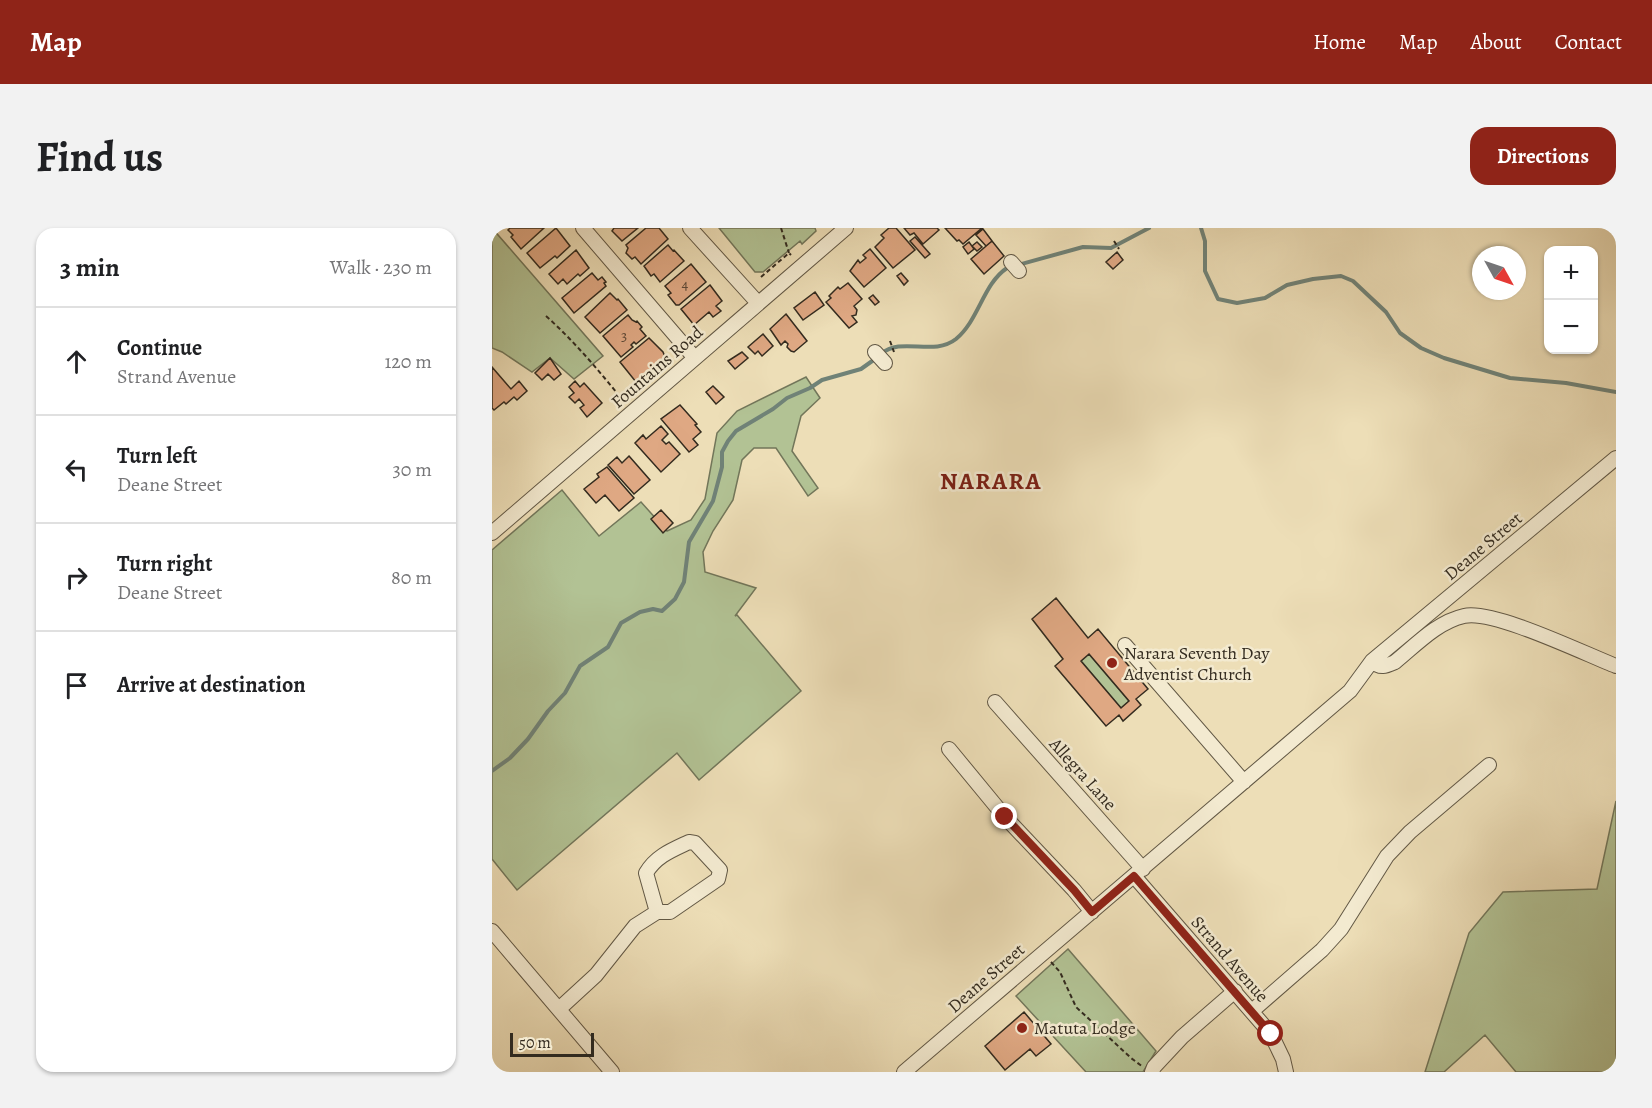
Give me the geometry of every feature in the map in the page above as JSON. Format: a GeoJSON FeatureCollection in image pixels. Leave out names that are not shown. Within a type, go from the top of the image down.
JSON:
{"type":"FeatureCollection","features":[{"type":"Feature","properties":{"kind":"street"},"geometry":{"type":"LineString","coordinates":[[583,228],[694,357]]}},
{"type":"Feature","properties":{"kind":"street"},"geometry":{"type":"LineString","coordinates":[[690,228],[758,303]]}},
{"type":"Feature","properties":{"kind":"street","name":"Fountains Road"},"geometry":{"type":"LineString","coordinates":[[492,533],[846,228]]}},
{"type":"Feature","properties":{"kind":"street"},"geometry":{"type":"LineString","coordinates":[[875,352],[885,363]]}},
{"type":"Feature","properties":{"kind":"street","name":"Deane Street"},"geometry":{"type":"LineString","coordinates":[[904,1072],[1350,691],[1372,661],[1616,458]]}},
{"type":"Feature","properties":{"kind":"street"},"geometry":{"type":"LineString","coordinates":[[1372,661],[1377,665],[1386,666],[1395,662],[1444,623],[1474,615],[1514,625],[1616,666]]}},
{"type":"Feature","properties":{"kind":"street"},"geometry":{"type":"LineString","coordinates":[[1125,645],[1244,782]]}},
{"type":"Feature","properties":{"kind":"street","name":"Allegra Lane"},"geometry":{"type":"LineString","coordinates":[[995,702],[1139,873]]}},
{"type":"Feature","properties":{"kind":"street"},"geometry":{"type":"LineString","coordinates":[[949,749],[1005,817],[1092,912]]}},
{"type":"Feature","properties":{"kind":"street"},"geometry":{"type":"LineString","coordinates":[[1252,1011],[1335,936],[1387,856],[1410,832],[1489,765]]}},
{"type":"Feature","properties":{"kind":"street"},"geometry":{"type":"LineString","coordinates":[[559,1009],[596,975],[635,926],[657,912],[670,912],[718,879],[720,870],[695,843],[689,842],[661,855],[652,862],[646,873],[657,912]]}},
{"type":"Feature","properties":{"kind":"street","name":"Strand Avenue"},"geometry":{"type":"LineString","coordinates":[[1139,873],[1271,1034],[1278,1046],[1286,1072]]}},
{"type":"Feature","properties":{"kind":"street"},"geometry":{"type":"LineString","coordinates":[[492,931],[612,1072]]}},
{"type":"Feature","properties":{"kind":"street"},"geometry":{"type":"LineString","coordinates":[[1148,1070],[1154,1067],[1182,1037],[1235,991]]}},
{"type":"Feature","properties":{"kind":"path"},"geometry":{"type":"LineString","coordinates":[[762,277],[790,254],[781,228]]}},
{"type":"Feature","properties":{"kind":"path"},"geometry":{"type":"LineString","coordinates":[[1114,241],[1119,249]]}},
{"type":"Feature","properties":{"kind":"path"},"geometry":{"type":"LineString","coordinates":[[546,316],[609,382],[632,413]]}},
{"type":"Feature","properties":{"kind":"path"},"geometry":{"type":"LineString","coordinates":[[890,341],[894,352]]}},
{"type":"Feature","properties":{"kind":"path"},"geometry":{"type":"LineString","coordinates":[[1052,963],[1060,972],[1076,1007],[1131,1058],[1148,1070]]}},
{"type":"Feature","properties":{"kind":"green space"},"geometry":{"type":"Polygon","coordinates":[[[492,228],[603,356],[574,379],[550,358],[532,372],[492,348],[492,228]]]}},
{"type":"Feature","properties":{"kind":"green space"},"geometry":{"type":"Polygon","coordinates":[[[719,228],[815,228],[816,231],[802,244],[800,241],[763,272],[755,272],[719,228]]]}},
{"type":"Feature","properties":{"kind":"green space"},"geometry":{"type":"Polygon","coordinates":[[[806,377],[820,398],[801,416],[792,451],[818,488],[808,496],[776,448],[754,448],[742,460],[733,500],[713,531],[703,552],[705,572],[756,588],[735,616],[737,615],[801,691],[699,780],[677,753],[517,890],[492,859],[492,550],[562,490],[599,536],[641,502],[667,531],[691,520],[705,499],[717,433],[737,411],[806,377]]]}},
{"type":"Feature","properties":{"kind":"green space"},"geometry":{"type":"Polygon","coordinates":[[[1089,654],[1129,701],[1121,708],[1081,661],[1089,654]]]}},
{"type":"Feature","properties":{"kind":"green space"},"geometry":{"type":"Polygon","coordinates":[[[1616,801],[1616,1072],[1516,1072],[1485,1035],[1444,1072],[1425,1072],[1469,933],[1503,892],[1597,889],[1616,801]]]}},
{"type":"Feature","properties":{"kind":"green space"},"geometry":{"type":"Polygon","coordinates":[[[1068,949],[1156,1051],[1143,1072],[1086,1072],[1016,996],[1068,949]]]}},
{"type":"Feature","properties":{"kind":"building"},"geometry":{"type":"Polygon","coordinates":[[[510,228],[544,228],[521,249],[511,237],[513,235],[508,230],[510,228]]]}},
{"type":"Feature","properties":{"kind":"building"},"geometry":{"type":"Polygon","coordinates":[[[556,228],[570,246],[557,258],[555,256],[540,268],[527,253],[556,228]]]}},
{"type":"Feature","properties":{"kind":"building"},"geometry":{"type":"Polygon","coordinates":[[[614,228],[638,228],[622,241],[612,231],[614,228]]]}},
{"type":"Feature","properties":{"kind":"building"},"geometry":{"type":"Polygon","coordinates":[[[646,228],[659,228],[668,239],[641,264],[635,257],[632,259],[626,253],[628,248],[626,245],[646,228]]]}},
{"type":"Feature","properties":{"kind":"building"},"geometry":{"type":"Polygon","coordinates":[[[889,228],[896,228],[915,250],[893,268],[875,247],[884,238],[881,235],[889,228]]]}},
{"type":"Feature","properties":{"kind":"building"},"geometry":{"type":"Polygon","coordinates":[[[904,228],[937,228],[939,230],[923,244],[914,233],[910,235],[904,228]]]}},
{"type":"Feature","properties":{"kind":"building"},"geometry":{"type":"Polygon","coordinates":[[[945,228],[982,228],[963,244],[945,228]]]}},
{"type":"Feature","properties":{"kind":"building"},"geometry":{"type":"Polygon","coordinates":[[[983,229],[992,241],[986,246],[976,235],[983,229]]]}},
{"type":"Feature","properties":{"kind":"building"},"geometry":{"type":"Polygon","coordinates":[[[915,237],[930,254],[925,258],[910,241],[915,237]]]}},
{"type":"Feature","properties":{"kind":"building"},"geometry":{"type":"Polygon","coordinates":[[[992,241],[1004,256],[984,274],[971,259],[992,241]]]}},
{"type":"Feature","properties":{"kind":"building"},"geometry":{"type":"Polygon","coordinates":[[[969,242],[974,249],[968,254],[963,247],[969,242]]]}},
{"type":"Feature","properties":{"kind":"building"},"geometry":{"type":"Polygon","coordinates":[[[977,242],[982,247],[977,251],[972,246],[977,242]]]}},
{"type":"Feature","properties":{"kind":"building"},"geometry":{"type":"Polygon","coordinates":[[[668,245],[684,261],[660,282],[654,274],[651,276],[644,266],[668,245]]]}},
{"type":"Feature","properties":{"kind":"building"},"geometry":{"type":"Polygon","coordinates":[[[870,249],[886,268],[864,287],[850,271],[858,260],[860,263],[866,258],[863,255],[870,249]]]}},
{"type":"Feature","properties":{"kind":"building"},"geometry":{"type":"Polygon","coordinates":[[[576,250],[589,268],[567,284],[563,279],[558,284],[549,274],[576,250]]]}},
{"type":"Feature","properties":{"kind":"building"},"geometry":{"type":"Polygon","coordinates":[[[1117,252],[1123,260],[1113,269],[1106,262],[1117,252]]]}},
{"type":"Feature","properties":{"kind":"building"},"geometry":{"type":"Polygon","coordinates":[[[691,264],[706,282],[679,305],[676,305],[668,295],[671,293],[665,286],[691,264]]]}},
{"type":"Feature","properties":{"kind":"building"},"geometry":{"type":"Polygon","coordinates":[[[592,273],[598,280],[602,277],[606,286],[574,313],[562,298],[592,273]]]}},
{"type":"Feature","properties":{"kind":"building"},"geometry":{"type":"Polygon","coordinates":[[[901,273],[908,281],[904,285],[897,276],[901,273]]]}},
{"type":"Feature","properties":{"kind":"building"},"geometry":{"type":"Polygon","coordinates":[[[848,283],[862,299],[854,306],[857,310],[856,315],[852,316],[857,322],[849,328],[826,302],[838,287],[840,289],[848,283]]]}},
{"type":"Feature","properties":{"kind":"building"},"geometry":{"type":"Polygon","coordinates":[[[710,285],[722,301],[716,306],[721,311],[713,317],[709,312],[694,325],[681,309],[710,285]]]}},
{"type":"Feature","properties":{"kind":"building"},"geometry":{"type":"Polygon","coordinates":[[[815,292],[824,305],[803,320],[794,308],[815,292]]]}},
{"type":"Feature","properties":{"kind":"building"},"geometry":{"type":"Polygon","coordinates":[[[610,293],[627,310],[600,333],[585,317],[610,293]]]}},
{"type":"Feature","properties":{"kind":"building"},"geometry":{"type":"Polygon","coordinates":[[[873,295],[879,302],[875,305],[869,298],[873,295]]]}},
{"type":"Feature","properties":{"kind":"building"},"geometry":{"type":"Polygon","coordinates":[[[786,314],[807,341],[794,352],[787,347],[788,344],[785,341],[781,345],[770,329],[786,314]]]}},
{"type":"Feature","properties":{"kind":"building"},"geometry":{"type":"Polygon","coordinates":[[[628,315],[632,320],[637,321],[646,336],[636,344],[634,342],[631,345],[633,347],[621,357],[603,336],[628,315]]]}},
{"type":"Feature","properties":{"kind":"building"},"geometry":{"type":"Polygon","coordinates":[[[763,334],[773,346],[762,356],[758,351],[755,354],[748,347],[763,334]]]}},
{"type":"Feature","properties":{"kind":"building"},"geometry":{"type":"Polygon","coordinates":[[[649,338],[665,357],[636,382],[620,362],[649,338]]]}},
{"type":"Feature","properties":{"kind":"building"},"geometry":{"type":"Polygon","coordinates":[[[742,352],[748,358],[735,369],[728,361],[742,352]]]}},
{"type":"Feature","properties":{"kind":"building"},"geometry":{"type":"Polygon","coordinates":[[[550,358],[561,374],[554,380],[548,374],[542,380],[535,373],[550,358]]]}},
{"type":"Feature","properties":{"kind":"building"},"geometry":{"type":"Polygon","coordinates":[[[492,367],[511,389],[519,381],[527,391],[517,400],[514,397],[494,410],[492,408],[492,367]]]}},
{"type":"Feature","properties":{"kind":"building"},"geometry":{"type":"Polygon","coordinates":[[[575,381],[580,387],[584,383],[602,403],[587,417],[580,408],[584,405],[579,399],[575,403],[569,397],[574,393],[569,387],[575,381]]]}},
{"type":"Feature","properties":{"kind":"building"},"geometry":{"type":"Polygon","coordinates":[[[713,386],[724,397],[716,404],[706,392],[713,386]]]}},
{"type":"Feature","properties":{"kind":"building"},"geometry":{"type":"Polygon","coordinates":[[[680,405],[701,432],[693,439],[698,445],[689,452],[661,419],[680,405]]]}},
{"type":"Feature","properties":{"kind":"building"},"geometry":{"type":"Polygon","coordinates":[[[661,426],[668,434],[662,440],[666,444],[669,442],[680,454],[661,472],[635,443],[643,435],[646,439],[661,426]]]}},
{"type":"Feature","properties":{"kind":"building"},"geometry":{"type":"Polygon","coordinates":[[[629,456],[650,480],[634,494],[608,465],[617,457],[622,463],[629,456]]]}},
{"type":"Feature","properties":{"kind":"building"},"geometry":{"type":"Polygon","coordinates":[[[607,467],[634,498],[619,511],[605,495],[596,503],[584,489],[599,477],[597,474],[607,467]]]}},
{"type":"Feature","properties":{"kind":"building"},"geometry":{"type":"Polygon","coordinates":[[[661,510],[673,523],[663,533],[651,519],[661,510]]]}},
{"type":"Feature","properties":{"kind":"building","name":"Narara Seventh Day Adventist Church"},"geometry":{"type":"Polygon","coordinates":[[[1056,598],[1088,638],[1098,629],[1148,689],[1136,699],[1141,705],[1123,721],[1119,715],[1106,726],[1055,666],[1063,659],[1032,619],[1056,598]],[[1089,654],[1081,661],[1121,708],[1129,701],[1089,654]]]}},
{"type":"Feature","properties":{"kind":"building","name":"Matuta Lodge"},"geometry":{"type":"Polygon","coordinates":[[[1024,1012],[1051,1044],[1036,1056],[1030,1049],[1005,1070],[985,1046],[1024,1012]]]}},
{"type":"Feature","properties":{"kind":"waterway"},"geometry":{"type":"LineString","coordinates":[[881,354],[898,347],[938,346],[956,339],[970,322],[992,283],[1007,268],[1083,247],[1111,248],[1149,228]]}},
{"type":"Feature","properties":{"kind":"waterway"},"geometry":{"type":"LineString","coordinates":[[1201,228],[1205,241],[1205,271],[1218,299],[1237,303],[1265,298],[1287,285],[1341,276],[1353,281],[1386,312],[1400,333],[1421,348],[1444,358],[1510,378],[1566,383],[1616,392]]}},
{"type":"Feature","properties":{"kind":"waterway"},"geometry":{"type":"LineString","coordinates":[[492,771],[510,758],[528,739],[548,711],[565,693],[580,666],[608,647],[621,623],[640,612],[653,609],[662,611],[675,599],[684,582],[689,542],[713,501],[722,467],[722,452],[736,431],[787,398],[822,380],[861,369],[875,359]]}},
{"type":"Feature","properties":{"kind":"place","name":"Narara Seventh Day Adventist Church"},"geometry":{"type":"Point","coordinates":[1112,663]}},
{"type":"Feature","properties":{"kind":"place","name":"Matuta Lodge"},"geometry":{"type":"Point","coordinates":[1022,1028]}},
{"type":"Feature","properties":{"kind":"district","name":"NARARA"},"geometry":{"type":"Point","coordinates":[991,481]}},
{"type":"Feature","properties":{"kind":"route"},"geometry":{"type":"LineString","coordinates":[[1005,817],[1092,912],[1134,876],[1271,1034]]}}]}
